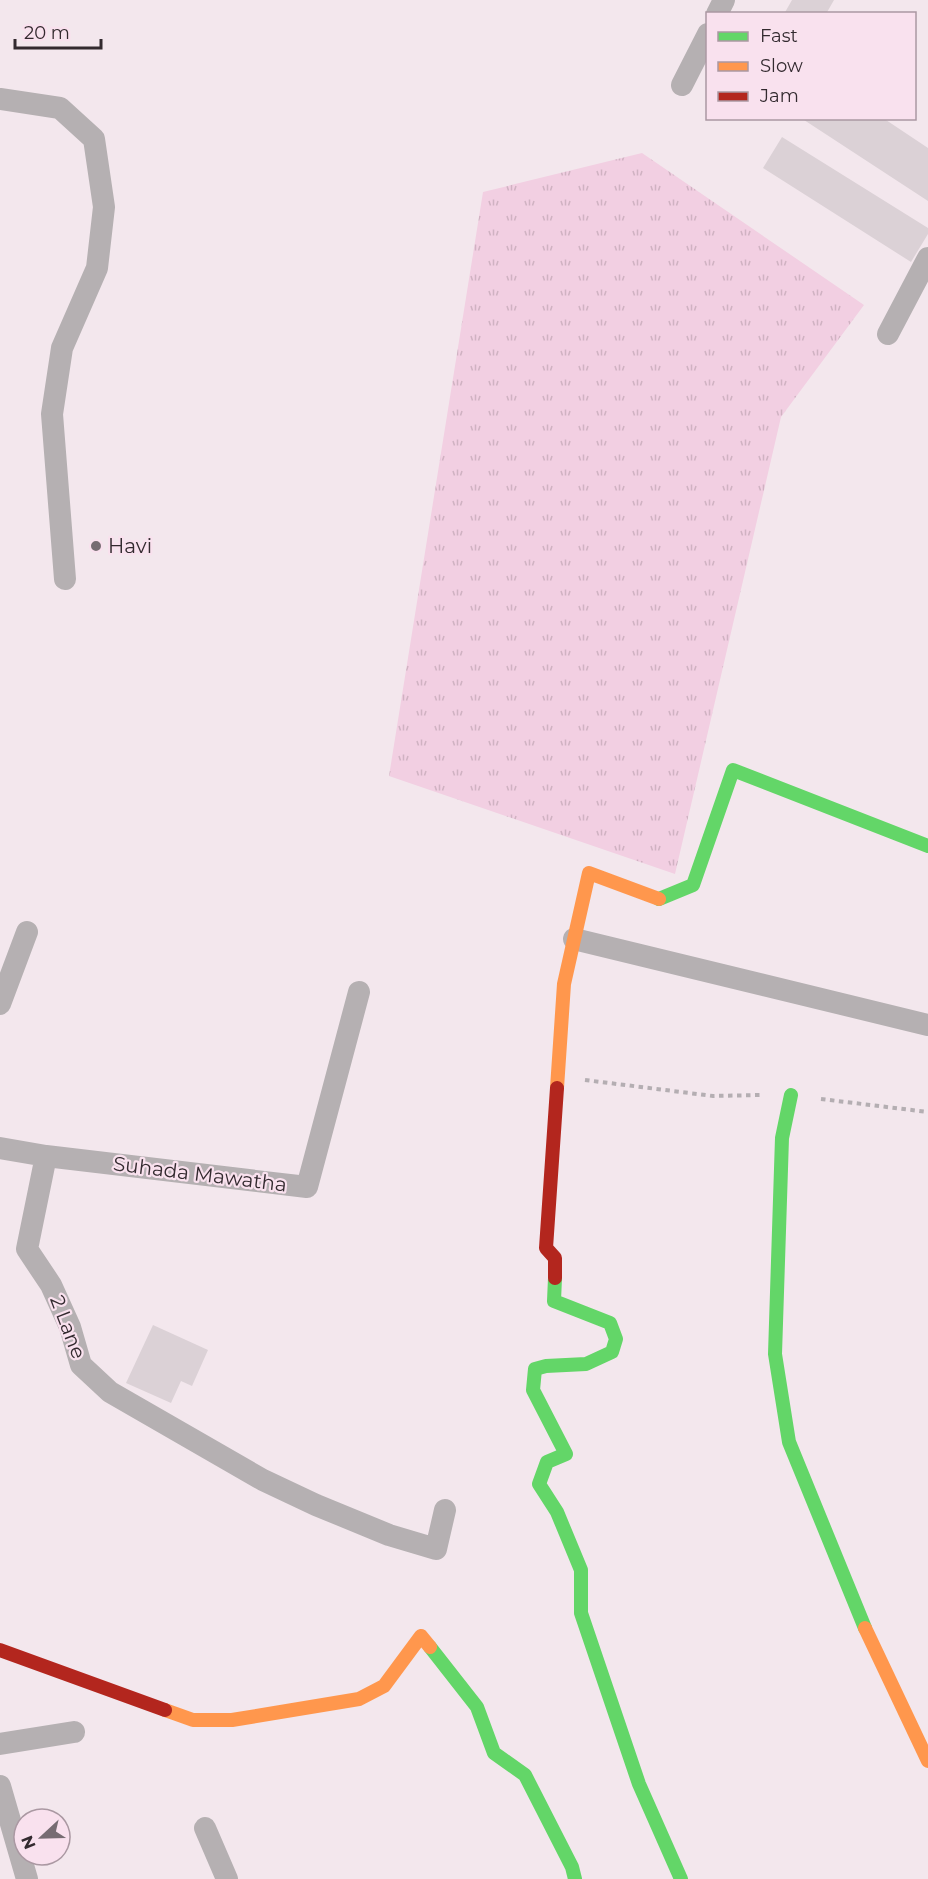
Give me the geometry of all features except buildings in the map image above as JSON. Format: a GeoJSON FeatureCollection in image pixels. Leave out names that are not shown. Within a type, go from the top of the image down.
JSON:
{"type":"FeatureCollection","features":[{"type":"Feature","properties":{"kind":"street"},"geometry":{"type":"LineString","coordinates":[[682,85],[706,38]]}},
{"type":"Feature","properties":{"kind":"street"},"geometry":{"type":"LineString","coordinates":[[0,99],[60,108],[94,139],[104,207],[97,268],[62,348],[52,414],[65,579]]}},
{"type":"Feature","properties":{"kind":"street"},"geometry":{"type":"LineString","coordinates":[[888,334],[928,258]]}},
{"type":"Feature","properties":{"kind":"street"},"geometry":{"type":"LineString","coordinates":[[681,1879],[639,1784],[581,1613],[581,1570],[557,1512],[539,1484],[547,1462],[566,1454],[533,1390],[535,1369],[546,1366],[586,1364],[612,1352],[616,1339],[610,1323],[554,1301],[555,1258],[546,1248],[564,984],[589,873],[658,900],[693,885],[733,770],[928,846]]}},
{"type":"Feature","properties":{"kind":"street"},"geometry":{"type":"LineString","coordinates":[[0,1004],[27,932]]}},
{"type":"Feature","properties":{"kind":"street"},"geometry":{"type":"LineString","coordinates":[[574,939],[928,1025]]}},
{"type":"Feature","properties":{"kind":"street","name":"Suhada Mawatha"},"geometry":{"type":"LineString","coordinates":[[0,1148],[46,1156],[308,1188],[359,992]]}},
{"type":"Feature","properties":{"kind":"street"},"geometry":{"type":"LineString","coordinates":[[790,1095],[782,1138],[775,1354],[789,1442],[867,1633],[928,1761]]}},
{"type":"Feature","properties":{"kind":"street","name":"2 Lane"},"geometry":{"type":"LineString","coordinates":[[46,1156],[27,1249],[51,1285],[70,1327],[81,1365],[110,1392],[263,1480],[378,1531],[436,1549],[445,1510]]}},
{"type":"Feature","properties":{"kind":"street"},"geometry":{"type":"LineString","coordinates":[[0,1650],[193,1720],[232,1720],[359,1699],[384,1686],[421,1636],[477,1707],[494,1753],[525,1775],[572,1867],[575,1879]]}},
{"type":"Feature","properties":{"kind":"street"},"geometry":{"type":"LineString","coordinates":[[0,1744],[74,1732]]}},
{"type":"Feature","properties":{"kind":"street"},"geometry":{"type":"LineString","coordinates":[[0,1786],[27,1879]]}},
{"type":"Feature","properties":{"kind":"street"},"geometry":{"type":"LineString","coordinates":[[205,1828],[227,1879]]}},
{"type":"Feature","properties":{"kind":"path"},"geometry":{"type":"LineString","coordinates":[[558,1077],[713,1096],[790,1095],[928,1112]]}},
{"type":"Feature","properties":{"kind":"green space"},"geometry":{"type":"Polygon","coordinates":[[[642,153],[864,305],[781,417],[675,874],[389,776],[483,192],[642,153]]]}},
{"type":"Feature","properties":{"kind":"traffic: fast"},"geometry":{"type":"LineString","coordinates":[[659,899],[693,885],[733,770],[928,846]]}},
{"type":"Feature","properties":{"kind":"traffic: fast"},"geometry":{"type":"LineString","coordinates":[[791,1095],[782,1138],[775,1354],[789,1442],[865,1628]]}},
{"type":"Feature","properties":{"kind":"traffic: fast"},"geometry":{"type":"LineString","coordinates":[[555,1278],[554,1301],[610,1323],[616,1339],[612,1352],[586,1364],[546,1366],[535,1369],[533,1390],[566,1454],[547,1462],[539,1484],[557,1512],[581,1570],[581,1613],[639,1784],[681,1879]]}},
{"type":"Feature","properties":{"kind":"traffic: fast"},"geometry":{"type":"LineString","coordinates":[[430,1647],[477,1707],[494,1753],[525,1775],[572,1867],[575,1879]]}},
{"type":"Feature","properties":{"kind":"traffic: slow"},"geometry":{"type":"LineString","coordinates":[[557,1088],[564,984],[589,873],[659,899]]}},
{"type":"Feature","properties":{"kind":"traffic: slow"},"geometry":{"type":"LineString","coordinates":[[865,1628],[928,1761]]}},
{"type":"Feature","properties":{"kind":"traffic: slow"},"geometry":{"type":"LineString","coordinates":[[165,1710],[193,1720],[232,1720],[359,1699],[384,1686],[421,1636],[430,1647]]}},
{"type":"Feature","properties":{"kind":"traffic: jam"},"geometry":{"type":"LineString","coordinates":[[555,1278],[555,1258],[546,1248],[557,1088]]}},
{"type":"Feature","properties":{"kind":"traffic: jam"},"geometry":{"type":"LineString","coordinates":[[0,1650],[165,1710]]}},
{"type":"Feature","properties":{"kind":"place","name":"Havi"},"geometry":{"type":"Point","coordinates":[96,546]}}]}
